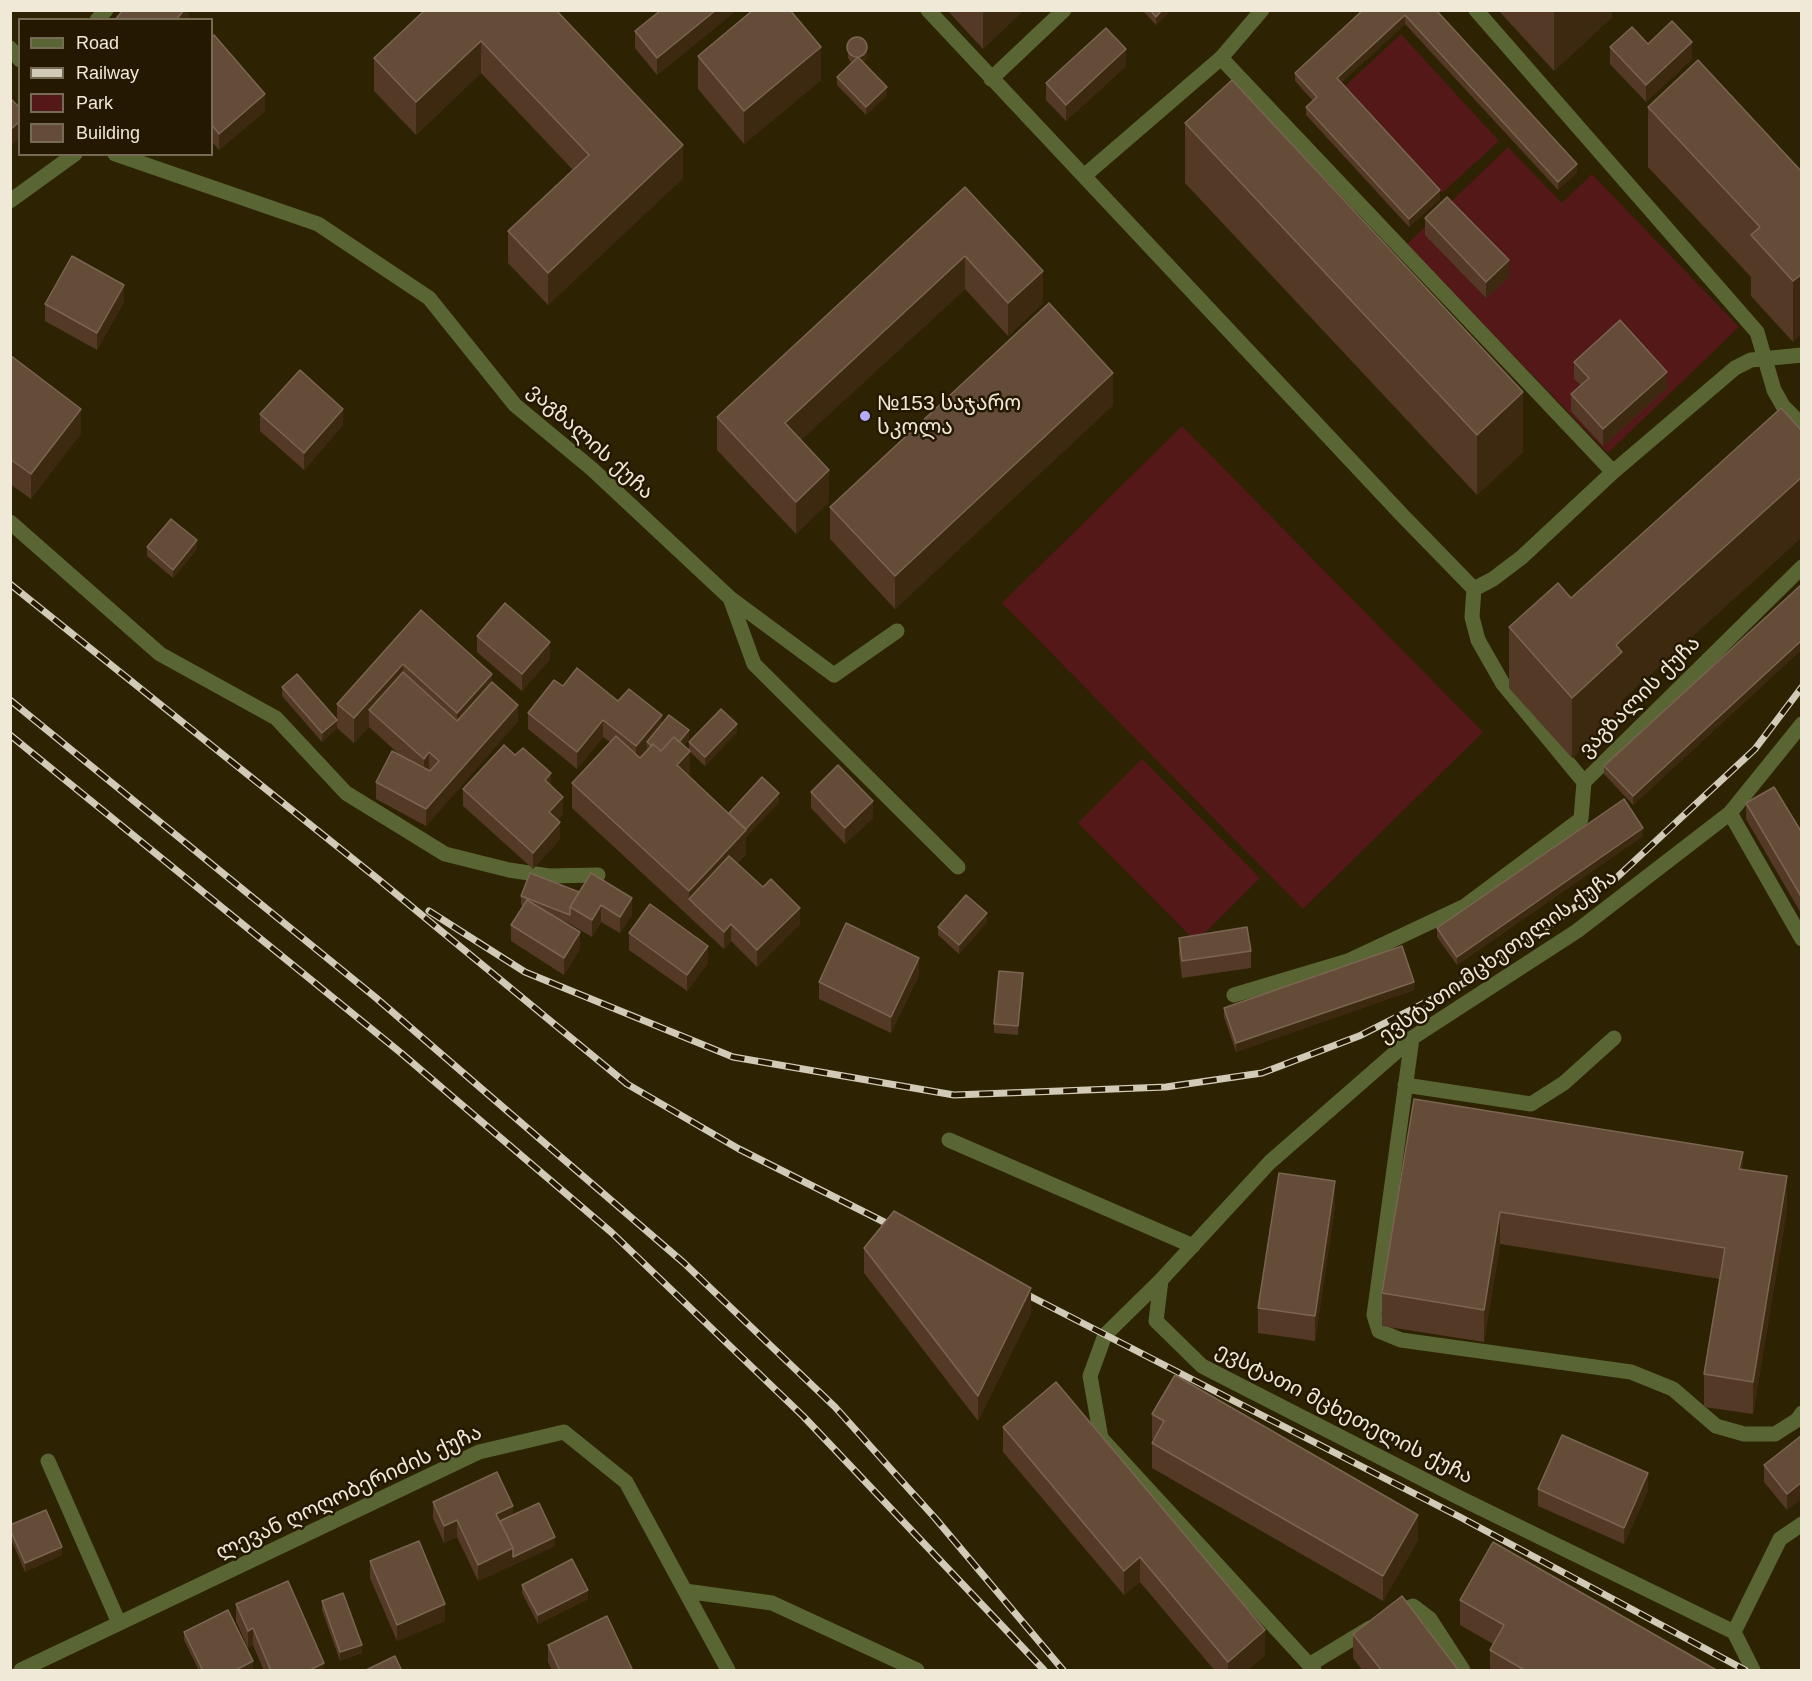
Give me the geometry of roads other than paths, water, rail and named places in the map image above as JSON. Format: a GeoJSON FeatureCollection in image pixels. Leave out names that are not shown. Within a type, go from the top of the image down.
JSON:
{"type":"FeatureCollection","features":[{"type":"Feature","properties":{"kind":"street"},"geometry":{"type":"LineString","coordinates":[[928,10],[1474,589],[1472,618],[1478,640],[1503,684],[1584,782]]}},
{"type":"Feature","properties":{"kind":"street"},"geometry":{"type":"LineString","coordinates":[[991,79],[1064,10]]}},
{"type":"Feature","properties":{"kind":"street"},"geometry":{"type":"LineString","coordinates":[[1083,176],[1221,58],[1262,10]]}},
{"type":"Feature","properties":{"kind":"street"},"geometry":{"type":"LineString","coordinates":[[1476,10],[1756,332],[1774,390],[1783,406],[1802,425]]}},
{"type":"Feature","properties":{"kind":"street"},"geometry":{"type":"LineString","coordinates":[[1221,58],[1613,472]]}},
{"type":"Feature","properties":{"kind":"street"},"geometry":{"type":"LineString","coordinates":[[10,201],[72,156]]}},
{"type":"Feature","properties":{"kind":"street","name":"ვაგზალის ქუჩა"},"geometry":{"type":"LineString","coordinates":[[121,156],[318,224],[429,298],[514,405],[592,469],[730,598],[754,664],[958,867]]}},
{"type":"Feature","properties":{"kind":"street"},"geometry":{"type":"LineString","coordinates":[[1474,589],[1494,579],[1522,557],[1613,472],[1735,368],[1751,360],[1802,355]]}},
{"type":"Feature","properties":{"kind":"street"},"geometry":{"type":"LineString","coordinates":[[10,522],[160,654],[276,718],[346,794],[445,854],[509,870],[549,876],[598,875]]}},
{"type":"Feature","properties":{"kind":"street","name":"ვაგზალის ქუჩა"},"geometry":{"type":"LineString","coordinates":[[1234,995],[1348,961],[1465,906],[1581,819],[1584,782],[1802,567]]}},
{"type":"Feature","properties":{"kind":"street"},"geometry":{"type":"LineString","coordinates":[[730,598],[834,675],[897,632]]}},
{"type":"Feature","properties":{"kind":"street","name":"ევსტათი მცხეთელის ქუჩა"},"geometry":{"type":"LineString","coordinates":[[1734,1632],[1458,1497],[1202,1366],[1156,1321],[1161,1280],[1270,1162],[1412,1038],[1577,931],[1730,813],[1802,724]]}},
{"type":"Feature","properties":{"kind":"street"},"geometry":{"type":"LineString","coordinates":[[1730,813],[1802,939]]}},
{"type":"Feature","properties":{"kind":"street"},"geometry":{"type":"LineString","coordinates":[[1412,1038],[1374,1315],[1379,1331],[1401,1340],[1631,1372],[1673,1389],[1716,1426],[1744,1434],[1775,1434],[1797,1420],[1802,1413]]}},
{"type":"Feature","properties":{"kind":"street"},"geometry":{"type":"LineString","coordinates":[[1406,1084],[1531,1104],[1564,1083],[1614,1038]]}},
{"type":"Feature","properties":{"kind":"street"},"geometry":{"type":"LineString","coordinates":[[949,1140],[1192,1246]]}},
{"type":"Feature","properties":{"kind":"street"},"geometry":{"type":"LineString","coordinates":[[1161,1280],[1105,1335],[1090,1376],[1101,1438],[1312,1668],[1398,1611],[1413,1606],[1430,1619],[1463,1671]]}},
{"type":"Feature","properties":{"kind":"street","name":"ლევან ღოღობერიძის ქუჩა"},"geometry":{"type":"LineString","coordinates":[[21,1671],[479,1452],[564,1432],[626,1482],[729,1671]]}},
{"type":"Feature","properties":{"kind":"street"},"geometry":{"type":"LineString","coordinates":[[48,1461],[119,1623]]}},
{"type":"Feature","properties":{"kind":"street"},"geometry":{"type":"LineString","coordinates":[[1753,1671],[1734,1632],[1780,1539],[1802,1524]]}},
{"type":"Feature","properties":{"kind":"street"},"geometry":{"type":"LineString","coordinates":[[685,1591],[772,1603],[917,1671]]}},
{"type":"Feature","properties":{"kind":"railway"},"geometry":{"type":"LineString","coordinates":[[10,584],[378,879],[627,1084],[739,1149],[900,1230]]}},
{"type":"Feature","properties":{"kind":"railway"},"geometry":{"type":"LineString","coordinates":[[429,911],[525,972],[733,1057],[954,1095],[1166,1087],[1262,1073],[1359,1036],[1472,979],[1614,880],[1755,749],[1802,687]]}},
{"type":"Feature","properties":{"kind":"railway"},"geometry":{"type":"LineString","coordinates":[[10,700],[375,997],[684,1263],[835,1407],[935,1518],[1063,1670]]}},
{"type":"Feature","properties":{"kind":"railway"},"geometry":{"type":"LineString","coordinates":[[10,735],[401,1053],[611,1232],[803,1416],[1044,1670]]}},
{"type":"Feature","properties":{"kind":"railway"},"geometry":{"type":"LineString","coordinates":[[1018,1290],[1460,1517],[1745,1670]]}},
{"type":"Feature","properties":{"kind":"place","name":"№153 საჯარო სკოლა"},"geometry":{"type":"Point","coordinates":[865,416]}}]}
